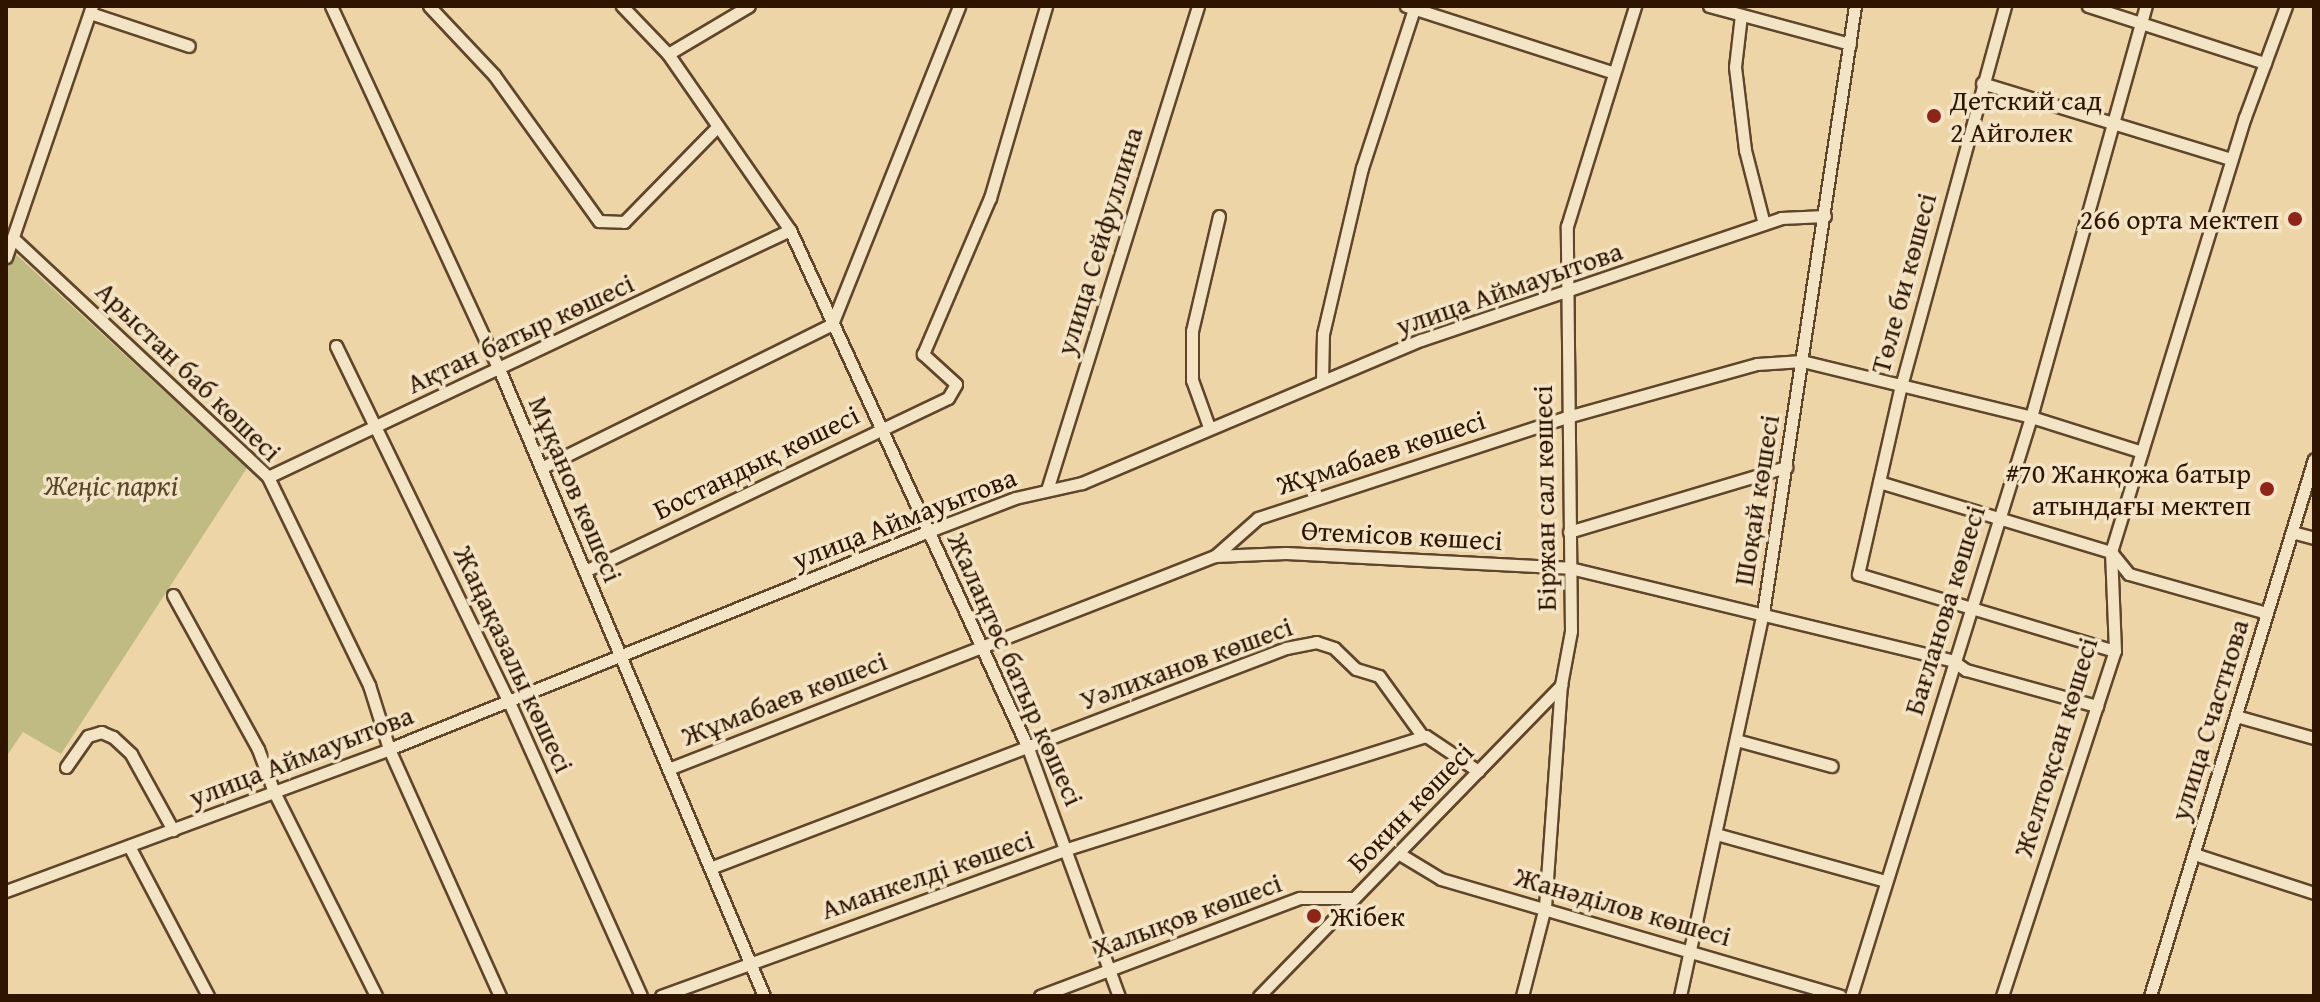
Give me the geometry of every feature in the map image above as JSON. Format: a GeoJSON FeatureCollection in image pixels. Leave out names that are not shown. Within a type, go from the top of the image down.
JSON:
{"type":"FeatureCollection","features":[{"type":"Feature","properties":{"kind":"street","name":"Мұқанов көшесі"},"geometry":{"type":"LineString","coordinates":[[331,6],[500,371],[764,996]]}},
{"type":"Feature","properties":{"kind":"street"},"geometry":{"type":"LineString","coordinates":[[429,6],[494,75],[599,221],[624,222],[718,126]]}},
{"type":"Feature","properties":{"kind":"street","name":"Жалаңтөс батыр көшесі"},"geometry":{"type":"LineString","coordinates":[[622,6],[668,54],[790,230],[1028,748],[1119,996]]}},
{"type":"Feature","properties":{"kind":"street"},"geometry":{"type":"LineString","coordinates":[[668,54],[749,6]]}},
{"type":"Feature","properties":{"kind":"street"},"geometry":{"type":"LineString","coordinates":[[541,468],[832,324],[959,6]]}},
{"type":"Feature","properties":{"kind":"street","name":"Бостандық көшесі"},"geometry":{"type":"LineString","coordinates":[[585,571],[948,398],[956,384],[923,354],[990,198],[1046,6]]}},
{"type":"Feature","properties":{"kind":"street","name":"улица Сейфуллина"},"geometry":{"type":"LineString","coordinates":[[1047,490],[1198,6]]}},
{"type":"Feature","properties":{"kind":"street","name":"Біржан сал көшесі"},"geometry":{"type":"LineString","coordinates":[[1522,996],[1545,907],[1561,685],[1571,631],[1564,291],[1567,226],[1612,72],[1635,6]]}},
{"type":"Feature","properties":{"kind":"street"},"geometry":{"type":"LineString","coordinates":[[1709,6],[1850,44]]}},
{"type":"Feature","properties":{"kind":"street","name":"Шоқай көшесі"},"geometry":{"type":"LineString","coordinates":[[1680,996],[1763,613],[1855,6]]}},
{"type":"Feature","properties":{"kind":"street","name":"Төле би көшесі"},"geometry":{"type":"LineString","coordinates":[[1970,607],[1858,574],[1901,385],[2005,6]]}},
{"type":"Feature","properties":{"kind":"street"},"geometry":{"type":"LineString","coordinates":[[2088,6],[2265,63]]}},
{"type":"Feature","properties":{"kind":"street","name":"Бағланова көшесі"},"geometry":{"type":"LineString","coordinates":[[1851,996],[1997,517],[2031,417],[2146,6]]}},
{"type":"Feature","properties":{"kind":"street","name":"Желтоқсан көшесі"},"geometry":{"type":"LineString","coordinates":[[2002,996],[2115,651],[2111,552],[2231,159],[2286,6]]}},
{"type":"Feature","properties":{"kind":"street"},"geometry":{"type":"LineString","coordinates":[[1322,381],[1323,334],[1362,168],[1411,7],[1612,72]]}},
{"type":"Feature","properties":{"kind":"street"},"geometry":{"type":"LineString","coordinates":[[6,257],[91,10],[189,46]]}},
{"type":"Feature","properties":{"kind":"street"},"geometry":{"type":"LineString","coordinates":[[1741,15],[1735,67],[1745,150],[1764,224]]}},
{"type":"Feature","properties":{"kind":"street"},"geometry":{"type":"LineString","coordinates":[[1982,83],[2113,127],[2231,159]]}},
{"type":"Feature","properties":{"kind":"street","name":"улица Аймауытова"},"geometry":{"type":"LineString","coordinates":[[6,891],[389,749],[622,658],[929,531],[1047,490],[1082,483],[1322,381],[1564,291],[1764,224],[1802,215],[1825,216]]}},
{"type":"Feature","properties":{"kind":"street"},"geometry":{"type":"LineString","coordinates":[[1209,427],[1192,380],[1192,331],[1219,216]]}},
{"type":"Feature","properties":{"kind":"street","name":"Ақтан батыр көшесі"},"geometry":{"type":"LineString","coordinates":[[268,477],[500,371],[790,230]]}},
{"type":"Feature","properties":{"kind":"street","name":"Арыстан баб көшесі"},"geometry":{"type":"LineString","coordinates":[[13,238],[268,477],[369,685],[389,749],[500,996]]}},
{"type":"Feature","properties":{"kind":"street","name":"Жаңақазалы көшесі"},"geometry":{"type":"LineString","coordinates":[[336,346],[509,702],[641,996]]}},
{"type":"Feature","properties":{"kind":"street","name":"Жұмабаев көшесі"},"geometry":{"type":"LineString","coordinates":[[668,769],[1215,556],[1258,518],[1567,417],[1757,364],[1802,361],[2031,417],[2142,452]]}},
{"type":"Feature","properties":{"kind":"street","name":"улица Счастнова"},"geometry":{"type":"LineString","coordinates":[[2151,996],[2314,459]]}},
{"type":"Feature","properties":{"kind":"street"},"geometry":{"type":"LineString","coordinates":[[1569,532],[1786,467]]}},
{"type":"Feature","properties":{"kind":"street"},"geometry":{"type":"LineString","coordinates":[[1879,482],[2111,552],[2129,574],[2267,613]]}},
{"type":"Feature","properties":{"kind":"street"},"geometry":{"type":"LineString","coordinates":[[2292,532],[2314,538]]}},
{"type":"Feature","properties":{"kind":"street","name":"Өтемісов көшесі"},"geometry":{"type":"LineString","coordinates":[[1215,556],[1286,553],[1570,568],[1953,661],[1966,670],[2097,706]]}},
{"type":"Feature","properties":{"kind":"street"},"geometry":{"type":"LineString","coordinates":[[173,595],[258,749],[274,792],[376,996]]}},
{"type":"Feature","properties":{"kind":"street"},"geometry":{"type":"LineString","coordinates":[[1970,607],[2115,651]]}},
{"type":"Feature","properties":{"kind":"street","name":"Уәлиханов көшесі"},"geometry":{"type":"LineString","coordinates":[[710,868],[1286,648],[1316,642],[1334,648],[1356,669],[1379,676],[1423,737]]}},
{"type":"Feature","properties":{"kind":"street","name":"Бокин көшесі"},"geometry":{"type":"LineString","coordinates":[[1259,996],[1561,685]]}},
{"type":"Feature","properties":{"kind":"street"},"geometry":{"type":"LineString","coordinates":[[2236,716],[2314,738]]}},
{"type":"Feature","properties":{"kind":"street"},"geometry":{"type":"LineString","coordinates":[[66,767],[88,736],[101,732],[113,737],[131,754],[173,830]]}},
{"type":"Feature","properties":{"kind":"street"},"geometry":{"type":"LineString","coordinates":[[1423,737],[1478,771]]}},
{"type":"Feature","properties":{"kind":"street","name":"Аманкелді көшесі"},"geometry":{"type":"LineString","coordinates":[[661,996],[1067,849],[1423,737]]}},
{"type":"Feature","properties":{"kind":"street"},"geometry":{"type":"LineString","coordinates":[[1736,740],[1832,766]]}},
{"type":"Feature","properties":{"kind":"street"},"geometry":{"type":"LineString","coordinates":[[1716,834],[1886,881]]}},
{"type":"Feature","properties":{"kind":"street"},"geometry":{"type":"LineString","coordinates":[[129,846],[208,996]]}},
{"type":"Feature","properties":{"kind":"street","name":"Жанәділов көшесі"},"geometry":{"type":"LineString","coordinates":[[1398,853],[1441,879],[1840,996]]}},
{"type":"Feature","properties":{"kind":"street"},"geometry":{"type":"LineString","coordinates":[[2194,854],[2314,893]]}},
{"type":"Feature","properties":{"kind":"street","name":"Халықов көшесі"},"geometry":{"type":"LineString","coordinates":[[1040,996],[1109,967],[1300,898],[1354,898]]}},
{"type":"Feature","properties":{"kind":"green space","name":"Жеңіс паркі"},"geometry":{"type":"Polygon","coordinates":[[[6,245],[247,468],[61,754],[23,732],[6,757],[6,245]]]}},
{"type":"Feature","properties":{"kind":"place","name":"Детский сад 2 Айголек"},"geometry":{"type":"Point","coordinates":[1934,116]}},
{"type":"Feature","properties":{"kind":"place","name":"266 орта мектеп"},"geometry":{"type":"Point","coordinates":[2295,219]}},
{"type":"Feature","properties":{"kind":"place","name":"#70 Жанқожа батыр атындағы мектеп"},"geometry":{"type":"Point","coordinates":[2267,489]}},
{"type":"Feature","properties":{"kind":"place","name":"Жібек"},"geometry":{"type":"Point","coordinates":[1314,916]}}]}
